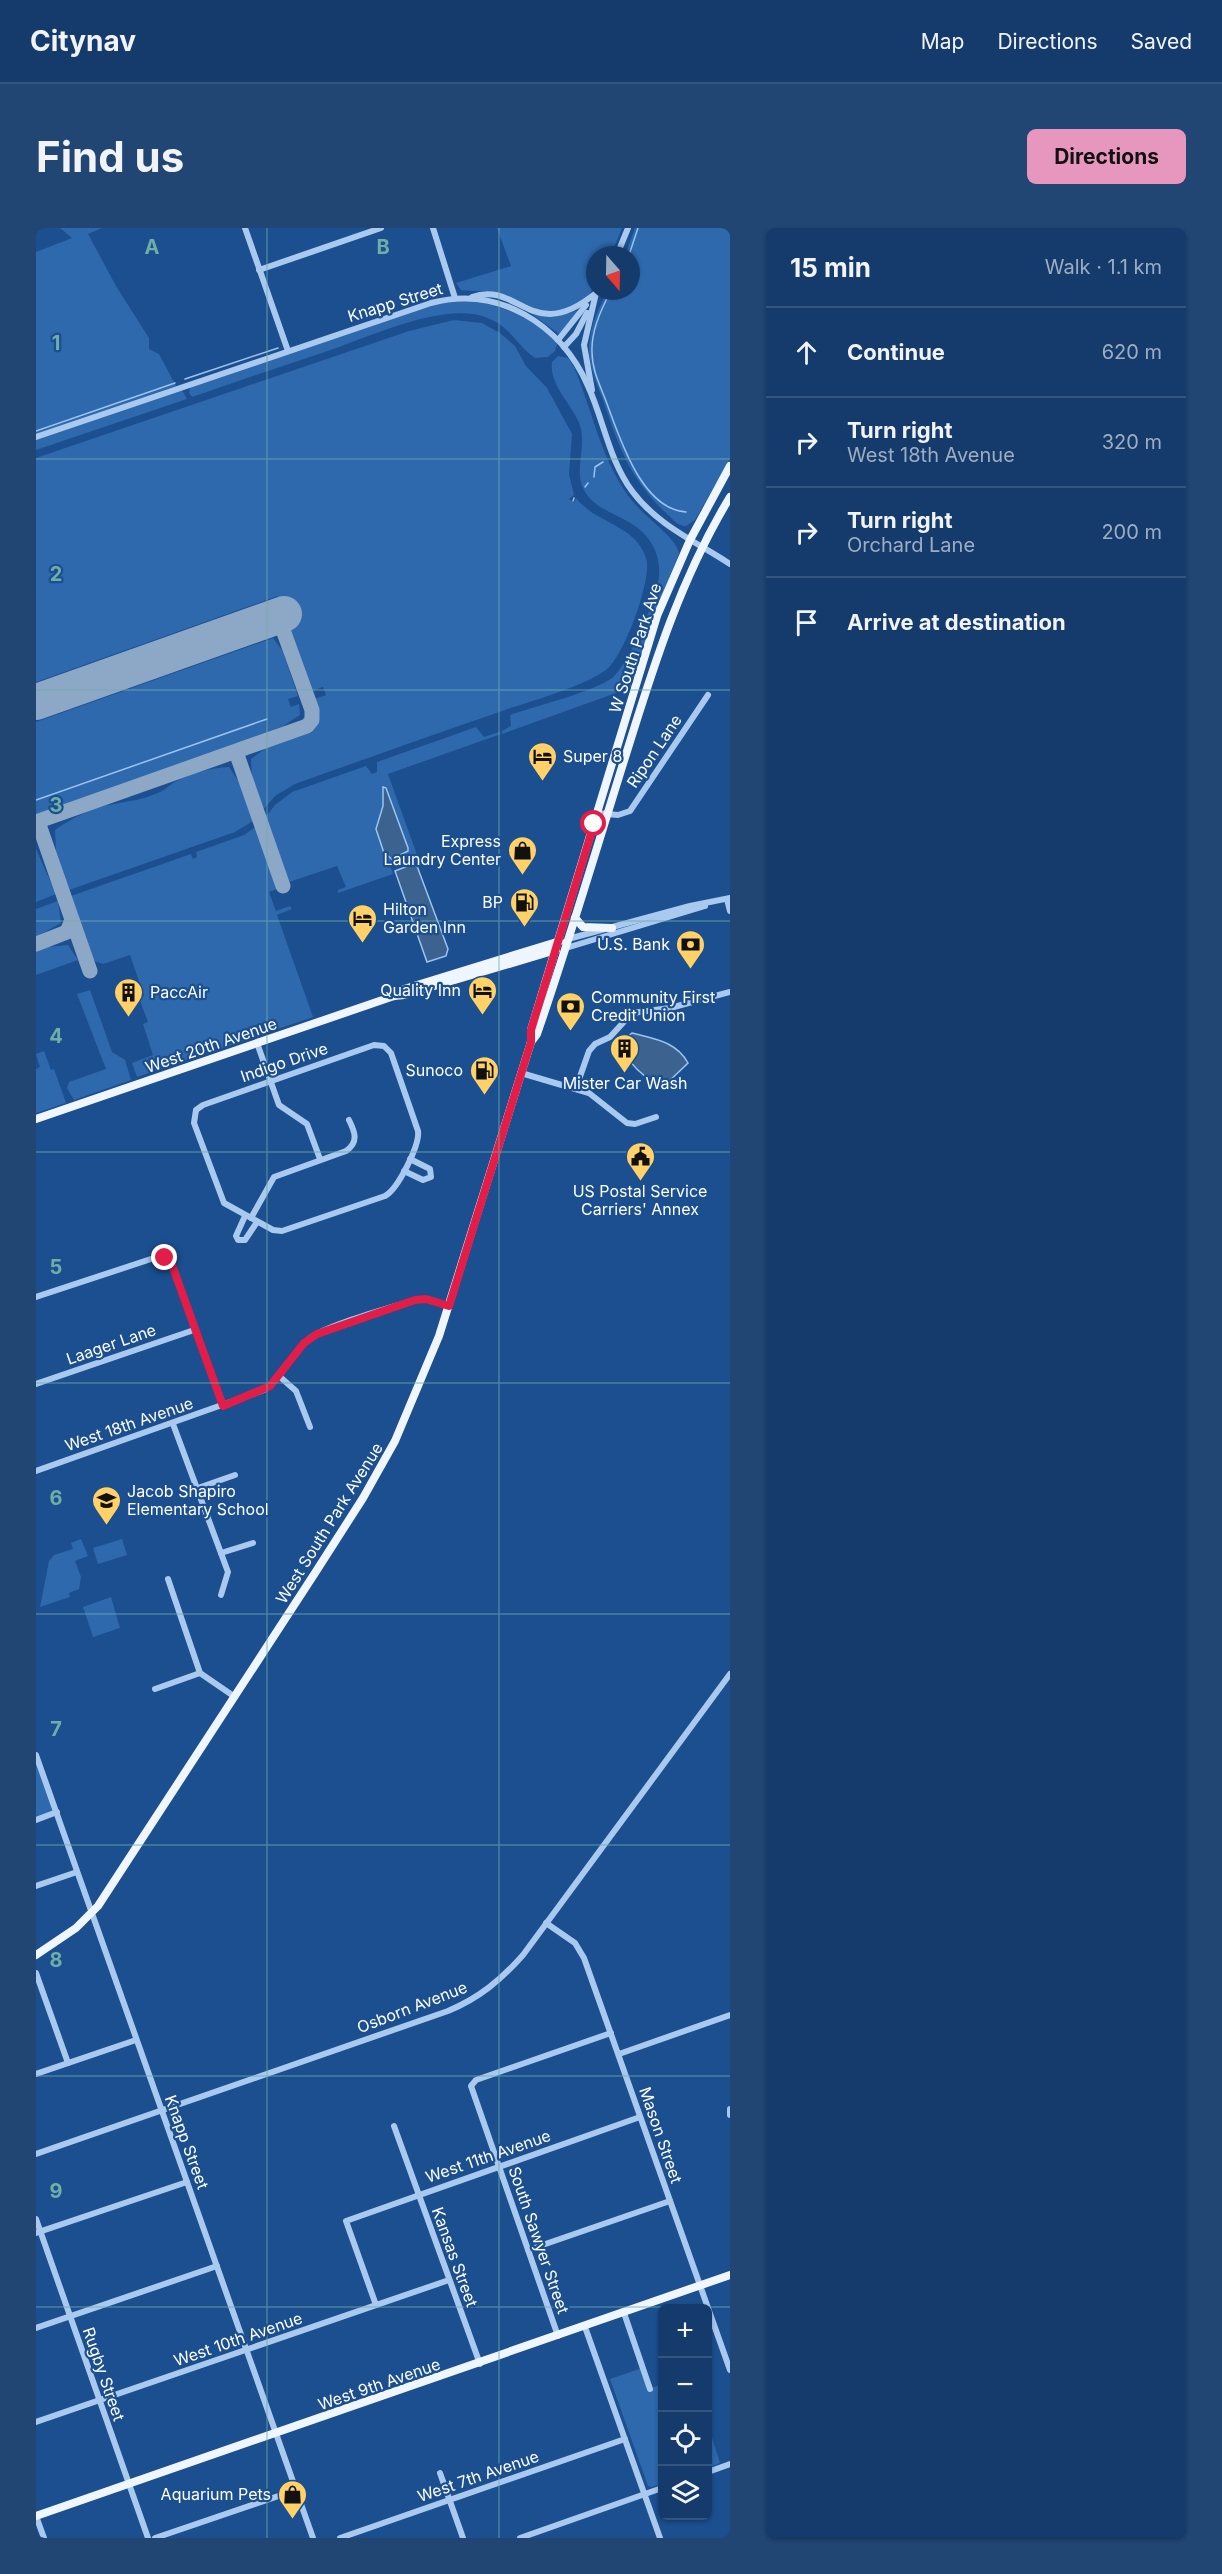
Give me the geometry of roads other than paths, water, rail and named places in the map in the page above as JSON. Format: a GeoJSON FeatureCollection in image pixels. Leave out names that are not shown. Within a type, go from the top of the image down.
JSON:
{"type":"FeatureCollection","features":[{"type":"Feature","properties":{"kind":"main road","name":"W South Park Ave"},"geometry":{"type":"LineString","coordinates":[[587,847],[657,616],[690,540],[730,466]]}},
{"type":"Feature","properties":{"kind":"main road","name":"W South Park Ave"},"geometry":{"type":"LineString","coordinates":[[596,849],[659,648],[701,547],[730,497]]}},
{"type":"Feature","properties":{"kind":"main road","name":"West South Park Avenue"},"geometry":{"type":"LineString","coordinates":[[36,1954],[76,1928],[92,1913],[235,1697],[383,1464],[420,1388],[449,1306],[531,1042],[531,1030],[587,847]]}},
{"type":"Feature","properties":{"kind":"main road","name":"West South Park Avenue"},"geometry":{"type":"LineString","coordinates":[[531,1042],[537,1034],[596,849]]}},
{"type":"Feature","properties":{"kind":"main road"},"geometry":{"type":"LineString","coordinates":[[575,918],[583,927],[612,928]]}},
{"type":"Feature","properties":{"kind":"main road","name":"West 20th Avenue"},"geometry":{"type":"LineString","coordinates":[[394,996],[401,990],[456,972],[558,942],[567,944]]}},
{"type":"Feature","properties":{"kind":"main road","name":"West 20th Avenue"},"geometry":{"type":"LineString","coordinates":[[36,1119],[394,996],[555,951],[567,944]]}},
{"type":"Feature","properties":{"kind":"main road"},"geometry":{"type":"LineString","coordinates":[[530,958],[544,964],[547,977]]}},
{"type":"Feature","properties":{"kind":"main road","name":"West 9th Avenue"},"geometry":{"type":"LineString","coordinates":[[36,2516],[480,2364],[730,2275]]}},
{"type":"Feature","properties":{"kind":"street"},"geometry":{"type":"LineString","coordinates":[[245,228],[288,351]]}},
{"type":"Feature","properties":{"kind":"street"},"geometry":{"type":"LineString","coordinates":[[259,270],[381,228]]}},
{"type":"Feature","properties":{"kind":"street"},"geometry":{"type":"LineString","coordinates":[[433,228],[455,298]]}},
{"type":"Feature","properties":{"kind":"street"},"geometry":{"type":"LineString","coordinates":[[621,246],[628,228]]}},
{"type":"Feature","properties":{"kind":"street"},"geometry":{"type":"LineString","coordinates":[[468,298],[480,294],[493,296],[552,315],[577,308],[587,300]]}},
{"type":"Feature","properties":{"kind":"street","name":"Knapp Street"},"geometry":{"type":"LineString","coordinates":[[36,437],[402,312],[455,298],[486,299],[504,304],[532,319],[564,346],[592,396],[614,459],[629,487],[658,519],[730,564]]}},
{"type":"Feature","properties":{"kind":"street"},"geometry":{"type":"LineString","coordinates":[[558,340],[590,300]]}},
{"type":"Feature","properties":{"kind":"street"},"geometry":{"type":"LineString","coordinates":[[564,346],[582,325],[593,300]]}},
{"type":"Feature","properties":{"kind":"street"},"geometry":{"type":"LineString","coordinates":[[592,396],[584,345],[595,300]]}},
{"type":"Feature","properties":{"kind":"street","name":"Ripon Lane"},"geometry":{"type":"LineString","coordinates":[[606,815],[618,816],[630,811],[708,695]]}},
{"type":"Feature","properties":{"kind":"street"},"geometry":{"type":"LineString","coordinates":[[597,813],[606,815]]}},
{"type":"Feature","properties":{"kind":"street"},"geometry":{"type":"LineString","coordinates":[[728,898],[730,911]]}},
{"type":"Feature","properties":{"kind":"street","name":"West 20th Avenue"},"geometry":{"type":"LineString","coordinates":[[567,944],[612,928],[728,898]]}},
{"type":"Feature","properties":{"kind":"street","name":"West 20th Avenue"},"geometry":{"type":"LineString","coordinates":[[567,944],[691,912],[714,902]]}},
{"type":"Feature","properties":{"kind":"street"},"geometry":{"type":"LineString","coordinates":[[576,1088],[589,1051],[610,1037],[632,1013],[670,1008],[730,992]]}},
{"type":"Feature","properties":{"kind":"street"},"geometry":{"type":"LineString","coordinates":[[257,1043],[269,1081],[281,1108],[307,1124],[320,1159]]}},
{"type":"Feature","properties":{"kind":"street","name":"Indigo Drive"},"geometry":{"type":"LineString","coordinates":[[374,1045],[384,1046],[391,1053],[418,1131],[418,1141],[393,1190],[386,1196],[282,1231],[229,1207],[221,1198],[194,1119],[196,1110],[202,1105],[269,1081],[374,1045]]}},
{"type":"Feature","properties":{"kind":"street"},"geometry":{"type":"LineString","coordinates":[[521,1073],[576,1088],[596,1097],[627,1123],[635,1124],[656,1117]]}},
{"type":"Feature","properties":{"kind":"street"},"geometry":{"type":"LineString","coordinates":[[251,1218],[274,1177],[346,1151],[352,1146],[356,1134],[349,1120]]}},
{"type":"Feature","properties":{"kind":"street"},"geometry":{"type":"LineString","coordinates":[[404,1171],[423,1180],[431,1177],[430,1169],[410,1159]]}},
{"type":"Feature","properties":{"kind":"street"},"geometry":{"type":"LineString","coordinates":[[36,1297],[157,1257],[165,1258],[172,1265],[223,1406]]}},
{"type":"Feature","properties":{"kind":"street","name":"West 18th Avenue"},"geometry":{"type":"LineString","coordinates":[[36,1471],[264,1390],[279,1376],[304,1343],[321,1332],[415,1300],[426,1299],[449,1306]]}},
{"type":"Feature","properties":{"kind":"street","name":"Laager Lane"},"geometry":{"type":"LineString","coordinates":[[36,1384],[194,1330]]}},
{"type":"Feature","properties":{"kind":"street"},"geometry":{"type":"LineString","coordinates":[[279,1376],[296,1391],[310,1427]]}},
{"type":"Feature","properties":{"kind":"street"},"geometry":{"type":"LineString","coordinates":[[173,1424],[198,1488],[228,1577],[221,1595]]}},
{"type":"Feature","properties":{"kind":"street"},"geometry":{"type":"LineString","coordinates":[[198,1488],[235,1475]]}},
{"type":"Feature","properties":{"kind":"street"},"geometry":{"type":"LineString","coordinates":[[221,1553],[253,1543]]}},
{"type":"Feature","properties":{"kind":"street"},"geometry":{"type":"LineString","coordinates":[[168,1579],[200,1673],[235,1697]]}},
{"type":"Feature","properties":{"kind":"street"},"geometry":{"type":"LineString","coordinates":[[155,1689],[200,1673]]}},
{"type":"Feature","properties":{"kind":"street","name":"Osborn Avenue"},"geometry":{"type":"LineString","coordinates":[[36,2154],[458,2007],[482,1993],[504,1976],[546,1923],[730,1674]]}},
{"type":"Feature","properties":{"kind":"street","name":"Knapp Street"},"geometry":{"type":"LineString","coordinates":[[36,1755],[312,2538]]}},
{"type":"Feature","properties":{"kind":"street"},"geometry":{"type":"LineString","coordinates":[[36,1820],[57,1812]]}},
{"type":"Feature","properties":{"kind":"street"},"geometry":{"type":"LineString","coordinates":[[36,1886],[77,1872]]}},
{"type":"Feature","properties":{"kind":"street","name":"Mason Street"},"geometry":{"type":"LineString","coordinates":[[546,1923],[568,1938],[580,1950],[730,2370]]}},
{"type":"Feature","properties":{"kind":"street"},"geometry":{"type":"LineString","coordinates":[[36,1973],[68,2063]]}},
{"type":"Feature","properties":{"kind":"street"},"geometry":{"type":"LineString","coordinates":[[619,2054],[730,2015]]}},
{"type":"Feature","properties":{"kind":"street","name":"South Sawyer Street"},"geometry":{"type":"LineString","coordinates":[[558,2336],[472,2084],[476,2080],[611,2033]]}},
{"type":"Feature","properties":{"kind":"street"},"geometry":{"type":"LineString","coordinates":[[36,2074],[136,2040]]}},
{"type":"Feature","properties":{"kind":"street"},"geometry":{"type":"LineString","coordinates":[[730,2109],[730,2115]]}},
{"type":"Feature","properties":{"kind":"street","name":"West 11th Avenue"},"geometry":{"type":"LineString","coordinates":[[376,2305],[346,2221],[640,2116]]}},
{"type":"Feature","properties":{"kind":"street","name":"Kansas Street"},"geometry":{"type":"LineString","coordinates":[[394,2126],[480,2364]]}},
{"type":"Feature","properties":{"kind":"street"},"geometry":{"type":"LineString","coordinates":[[38,2232],[187,2182]]}},
{"type":"Feature","properties":{"kind":"street"},"geometry":{"type":"LineString","coordinates":[[528,2250],[670,2201]]}},
{"type":"Feature","properties":{"kind":"street","name":"Rugby Street"},"geometry":{"type":"LineString","coordinates":[[36,2219],[38,2232],[148,2538]]}},
{"type":"Feature","properties":{"kind":"street"},"geometry":{"type":"LineString","coordinates":[[36,2328],[217,2266]]}},
{"type":"Feature","properties":{"kind":"street","name":"West 10th Avenue"},"geometry":{"type":"LineString","coordinates":[[36,2422],[449,2280]]}},
{"type":"Feature","properties":{"kind":"street"},"geometry":{"type":"LineString","coordinates":[[624,2313],[650,2389]]}},
{"type":"Feature","properties":{"kind":"street","name":"South Sawyer Street"},"geometry":{"type":"LineString","coordinates":[[585,2326],[660,2538]]}},
{"type":"Feature","properties":{"kind":"street","name":"West 7th Avenue"},"geometry":{"type":"LineString","coordinates":[[340,2538],[625,2439]]}},
{"type":"Feature","properties":{"kind":"street"},"geometry":{"type":"LineString","coordinates":[[712,2471],[730,2464]]}},
{"type":"Feature","properties":{"kind":"street"},"geometry":{"type":"LineString","coordinates":[[440,2473],[463,2538]]}},
{"type":"Feature","properties":{"kind":"street"},"geometry":{"type":"LineString","coordinates":[[155,2538],[296,2490]]}},
{"type":"Feature","properties":{"kind":"street"},"geometry":{"type":"LineString","coordinates":[[520,2538],[658,2490]]}},
{"type":"Feature","properties":{"kind":"street"},"geometry":{"type":"LineString","coordinates":[[36,2516],[44,2538]]}},
{"type":"Feature","properties":{"kind":"waterway"},"geometry":{"type":"LineString","coordinates":[[632,246],[638,228]]}},
{"type":"Feature","properties":{"kind":"waterway"},"geometry":{"type":"LineString","coordinates":[[606,300],[595,328],[592,344],[592,359],[597,377],[625,451],[644,485],[670,508],[686,512]]}},
{"type":"Feature","properties":{"kind":"waterway"},"geometry":{"type":"LineString","coordinates":[[185,379],[278,348]]}},
{"type":"Feature","properties":{"kind":"waterway"},"geometry":{"type":"LineString","coordinates":[[36,431],[175,383]]}},
{"type":"Feature","properties":{"kind":"waterway"},"geometry":{"type":"LineString","coordinates":[[594,477],[595,467],[603,462]]}},
{"type":"Feature","properties":{"kind":"waterway"},"geometry":{"type":"LineString","coordinates":[[585,487],[588,483]]}},
{"type":"Feature","properties":{"kind":"waterway"},"geometry":{"type":"LineString","coordinates":[[36,800],[267,719]]}},
{"type":"Feature","properties":{"kind":"place","name":"Super 8"},"geometry":{"type":"Point","coordinates":[542,782]}},
{"type":"Feature","properties":{"kind":"place","name":"Express Laundry Center"},"geometry":{"type":"Point","coordinates":[522,876]}},
{"type":"Feature","properties":{"kind":"place","name":"BP"},"geometry":{"type":"Point","coordinates":[524,928]}},
{"type":"Feature","properties":{"kind":"place","name":"Hilton Garden Inn"},"geometry":{"type":"Point","coordinates":[362,944]}},
{"type":"Feature","properties":{"kind":"place","name":"U.S. Bank"},"geometry":{"type":"Point","coordinates":[691,970]}},
{"type":"Feature","properties":{"kind":"place","name":"Quality Inn"},"geometry":{"type":"Point","coordinates":[482,1016]}},
{"type":"Feature","properties":{"kind":"place","name":"PaccAir"},"geometry":{"type":"Point","coordinates":[129,1018]}},
{"type":"Feature","properties":{"kind":"place","name":"Community First Credit Union"},"geometry":{"type":"Point","coordinates":[570,1032]}},
{"type":"Feature","properties":{"kind":"place","name":"Mister Car Wash"},"geometry":{"type":"Point","coordinates":[625,1074]}},
{"type":"Feature","properties":{"kind":"place","name":"Sunoco"},"geometry":{"type":"Point","coordinates":[484,1096]}},
{"type":"Feature","properties":{"kind":"place","name":"US Postal Service Carriers' Annex"},"geometry":{"type":"Point","coordinates":[640,1182]}},
{"type":"Feature","properties":{"kind":"place","name":"Jacob Shapiro Elementary School"},"geometry":{"type":"Point","coordinates":[106,1526]}},
{"type":"Feature","properties":{"kind":"place","name":"Aquarium Pets"},"geometry":{"type":"Point","coordinates":[292,2520]}}]}
